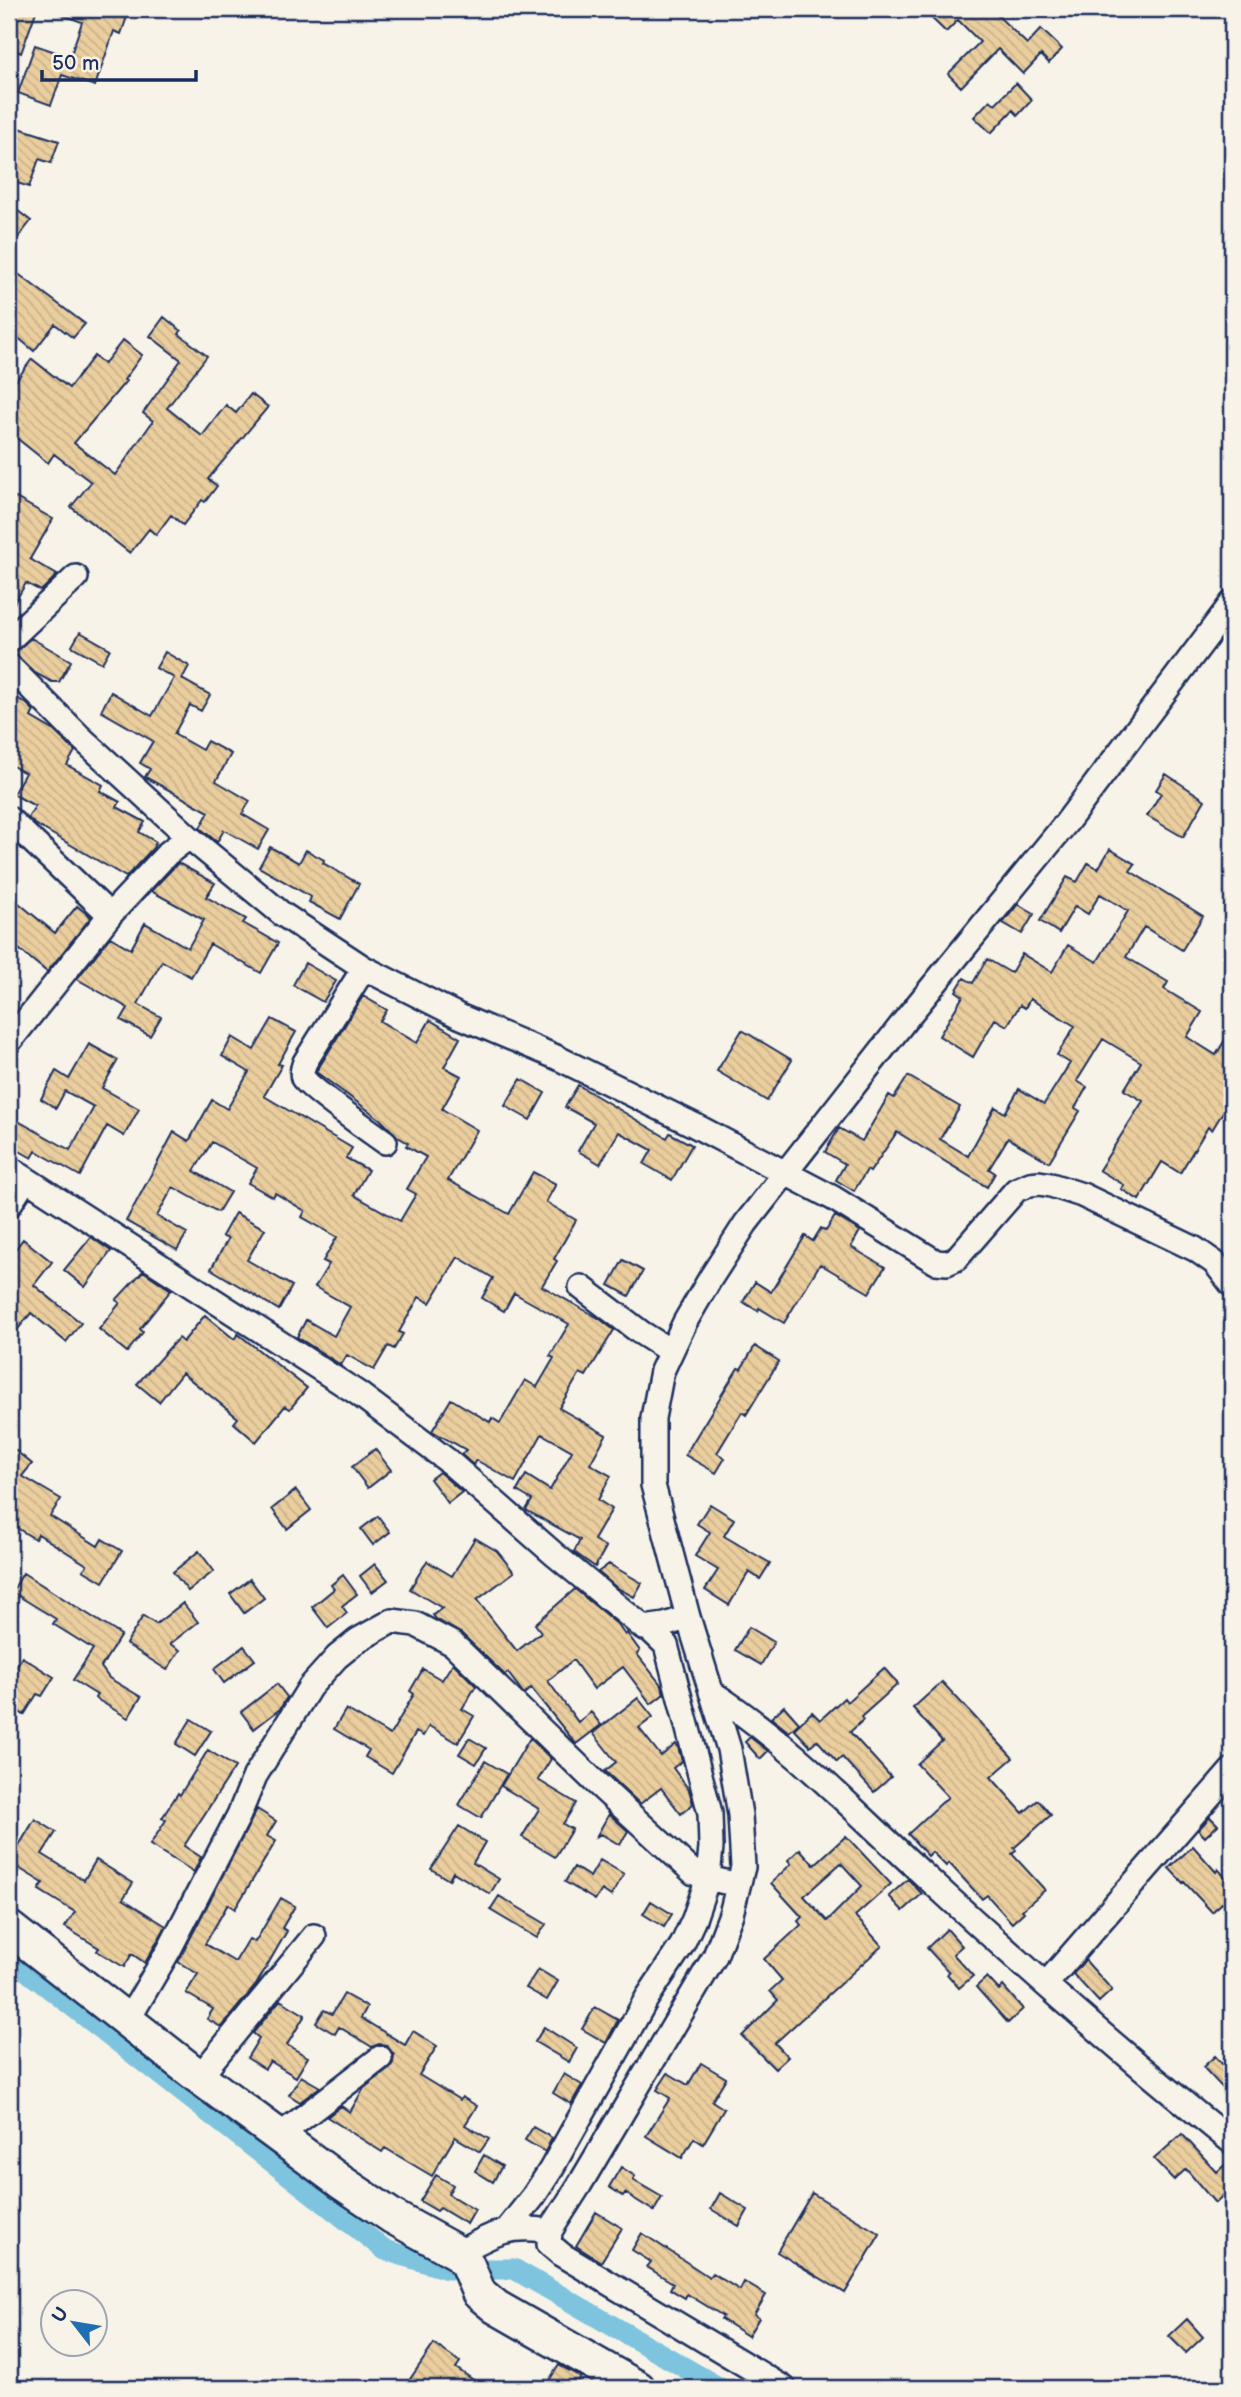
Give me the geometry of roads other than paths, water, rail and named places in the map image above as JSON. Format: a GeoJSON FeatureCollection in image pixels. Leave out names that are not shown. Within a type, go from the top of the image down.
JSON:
{"type":"FeatureCollection","features":[{"type":"Feature","properties":{"kind":"main road"},"geometry":{"type":"LineString","coordinates":[[9,1928],[199,2077],[393,2217],[467,2266],[479,2292],[496,2308],[638,2388]]}},
{"type":"Feature","properties":{"kind":"street"},"geometry":{"type":"LineString","coordinates":[[9,640],[76,577]]}},
{"type":"Feature","properties":{"kind":"street"},"geometry":{"type":"LineString","coordinates":[[467,2266],[493,2235],[529,2230],[580,2184],[715,1956],[731,1914],[711,1847],[710,1813],[666,1645],[671,1622],[653,1485],[653,1418],[667,1349],[746,1223],[773,1167],[910,1014],[1067,822],[1232,603]]}},
{"type":"Feature","properties":{"kind":"street"},"geometry":{"type":"LineString","coordinates":[[9,666],[78,735],[189,837],[282,914],[364,968],[459,1016],[556,1057],[773,1167],[833,1198],[941,1263],[956,1259],[1016,1190],[1030,1184],[1051,1185],[1082,1195],[1195,1249],[1215,1263],[1232,1285]]}},
{"type":"Feature","properties":{"kind":"street"},"geometry":{"type":"LineString","coordinates":[[9,818],[110,915]]}},
{"type":"Feature","properties":{"kind":"street"},"geometry":{"type":"LineString","coordinates":[[9,1042],[110,915],[167,853],[189,837]]}},
{"type":"Feature","properties":{"kind":"street"},"geometry":{"type":"LineString","coordinates":[[364,968],[305,1062],[302,1072],[303,1079],[385,1142]]}},
{"type":"Feature","properties":{"kind":"street"},"geometry":{"type":"LineString","coordinates":[[9,1205],[17,1174],[369,1401],[448,1461],[644,1628],[671,1622]]}},
{"type":"Feature","properties":{"kind":"street"},"geometry":{"type":"LineString","coordinates":[[580,1287],[639,1332],[667,1349]]}},
{"type":"Feature","properties":{"kind":"street"},"geometry":{"type":"LineString","coordinates":[[128,2021],[169,1950],[239,1815],[255,1776],[310,1686],[337,1657],[381,1625],[392,1621],[415,1624],[453,1644],[593,1780],[694,1873],[723,1881]]}},
{"type":"Feature","properties":{"kind":"street"},"geometry":{"type":"LineString","coordinates":[[529,2230],[533,2197],[647,1998],[682,1945],[694,1919],[723,1881],[743,1867],[740,1815],[729,1749],[711,1692],[671,1622]]}},
{"type":"Feature","properties":{"kind":"street"},"geometry":{"type":"LineString","coordinates":[[711,1692],[744,1713],[809,1768],[983,1930],[1232,2142]]}},
{"type":"Feature","properties":{"kind":"street"},"geometry":{"type":"LineString","coordinates":[[1046,1984],[1232,1770]]}},
{"type":"Feature","properties":{"kind":"street"},"geometry":{"type":"LineString","coordinates":[[199,2077],[314,1936]]}},
{"type":"Feature","properties":{"kind":"street"},"geometry":{"type":"LineString","coordinates":[[279,2136],[380,2058]]}},
{"type":"Feature","properties":{"kind":"street"},"geometry":{"type":"LineString","coordinates":[[529,2230],[562,2255],[784,2388]]}},
{"type":"Feature","properties":{"kind":"waterway"},"geometry":{"type":"LineString","coordinates":[[9,1957],[385,2250],[447,2269],[514,2269],[720,2388]]}}]}
